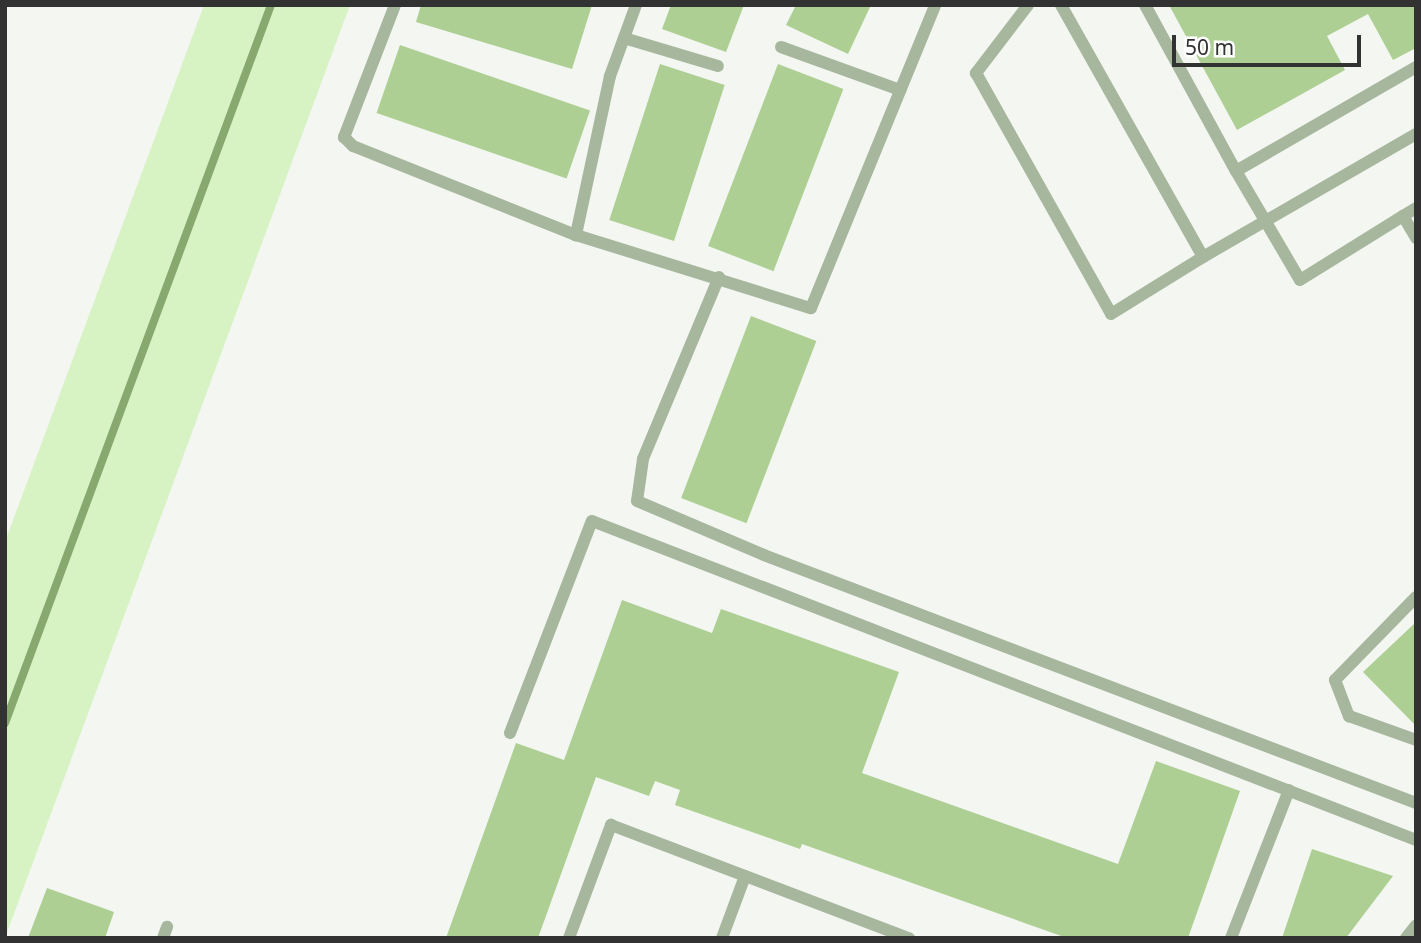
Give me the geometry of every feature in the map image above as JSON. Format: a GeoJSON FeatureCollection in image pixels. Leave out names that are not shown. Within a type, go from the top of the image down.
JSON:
{"type":"FeatureCollection","features":[{"type":"Feature","properties":{"kind":"lane"},"geometry":{"type":"LineString","coordinates":[[395,5],[344,137],[353,146],[576,235],[719,277],[811,309],[935,5]]}},
{"type":"Feature","properties":{"kind":"lane"},"geometry":{"type":"LineString","coordinates":[[576,235],[610,76],[636,5]]}},
{"type":"Feature","properties":{"kind":"lane"},"geometry":{"type":"LineString","coordinates":[[1028,5],[976,73],[1111,314],[1265,220],[1416,134]]}},
{"type":"Feature","properties":{"kind":"lane"},"geometry":{"type":"LineString","coordinates":[[1061,5],[1203,257]]}},
{"type":"Feature","properties":{"kind":"lane"},"geometry":{"type":"LineString","coordinates":[[1144,5],[1300,280],[1416,208]]}},
{"type":"Feature","properties":{"kind":"lane"},"geometry":{"type":"LineString","coordinates":[[624,38],[718,66]]}},
{"type":"Feature","properties":{"kind":"lane"},"geometry":{"type":"LineString","coordinates":[[781,47],[900,90]]}},
{"type":"Feature","properties":{"kind":"lane"},"geometry":{"type":"LineString","coordinates":[[1236,171],[1416,67]]}},
{"type":"Feature","properties":{"kind":"lane"},"geometry":{"type":"LineString","coordinates":[[1403,216],[1416,238]]}},
{"type":"Feature","properties":{"kind":"lane"},"geometry":{"type":"LineString","coordinates":[[719,277],[643,459],[637,501],[764,555],[1416,803]]}},
{"type":"Feature","properties":{"kind":"lane"},"geometry":{"type":"LineString","coordinates":[[510,733],[592,521],[1416,840]]}},
{"type":"Feature","properties":{"kind":"lane"},"geometry":{"type":"LineString","coordinates":[[1416,597],[1335,680],[1349,716],[1416,740]]}},
{"type":"Feature","properties":{"kind":"lane"},"geometry":{"type":"LineString","coordinates":[[1231,938],[1289,790]]}},
{"type":"Feature","properties":{"kind":"lane"},"geometry":{"type":"LineString","coordinates":[[569,938],[611,825],[909,938]]}},
{"type":"Feature","properties":{"kind":"lane"},"geometry":{"type":"LineString","coordinates":[[722,938],[745,876]]}},
{"type":"Feature","properties":{"kind":"lane"},"geometry":{"type":"LineString","coordinates":[[1406,938],[1416,925]]}},
{"type":"Feature","properties":{"kind":"green space"},"geometry":{"type":"Polygon","coordinates":[[[204,5],[350,5],[5,938],[5,542],[204,5]]]}},
{"type":"Feature","properties":{"kind":"building"},"geometry":{"type":"Polygon","coordinates":[[[421,5],[592,5],[572,69],[416,22],[421,5]]]}},
{"type":"Feature","properties":{"kind":"building"},"geometry":{"type":"Polygon","coordinates":[[[671,5],[744,5],[726,52],[662,29],[671,5]]]}},
{"type":"Feature","properties":{"kind":"building"},"geometry":{"type":"Polygon","coordinates":[[[796,5],[871,5],[848,54],[786,25],[796,5]]]}},
{"type":"Feature","properties":{"kind":"building"},"geometry":{"type":"Polygon","coordinates":[[[1169,5],[1416,5],[1416,48],[1393,60],[1368,14],[1327,36],[1345,70],[1237,130],[1169,5]]]}},
{"type":"Feature","properties":{"kind":"building"},"geometry":{"type":"Polygon","coordinates":[[[400,45],[590,110],[567,179],[377,113],[400,45]]]}},
{"type":"Feature","properties":{"kind":"building"},"geometry":{"type":"Polygon","coordinates":[[[660,64],[725,85],[674,241],[609,220],[660,64]]]}},
{"type":"Feature","properties":{"kind":"building"},"geometry":{"type":"Polygon","coordinates":[[[778,64],[843,89],[773,271],[708,246],[778,64]]]}},
{"type":"Feature","properties":{"kind":"building"},"geometry":{"type":"Polygon","coordinates":[[[751,316],[816,341],[746,523],[681,498],[751,316]]]}},
{"type":"Feature","properties":{"kind":"building"},"geometry":{"type":"Polygon","coordinates":[[[622,600],[712,633],[721,609],[899,672],[862,773],[1118,864],[1156,761],[1240,791],[1188,938],[1067,938],[802,844],[800,849],[675,805],[680,790],[655,781],[649,796],[596,777],[538,938],[446,938],[516,743],[564,760],[622,600]]]}},
{"type":"Feature","properties":{"kind":"building"},"geometry":{"type":"Polygon","coordinates":[[[1416,622],[1416,726],[1363,672],[1416,622]]]}},
{"type":"Feature","properties":{"kind":"building"},"geometry":{"type":"Polygon","coordinates":[[[1312,849],[1393,876],[1346,938],[1282,938],[1312,849]]]}},
{"type":"Feature","properties":{"kind":"building"},"geometry":{"type":"Polygon","coordinates":[[[47,888],[114,912],[105,938],[28,938],[47,888]]]}},
{"type":"Feature","properties":{"kind":"waterway"},"geometry":{"type":"LineString","coordinates":[[5,723],[271,5]]}}]}
